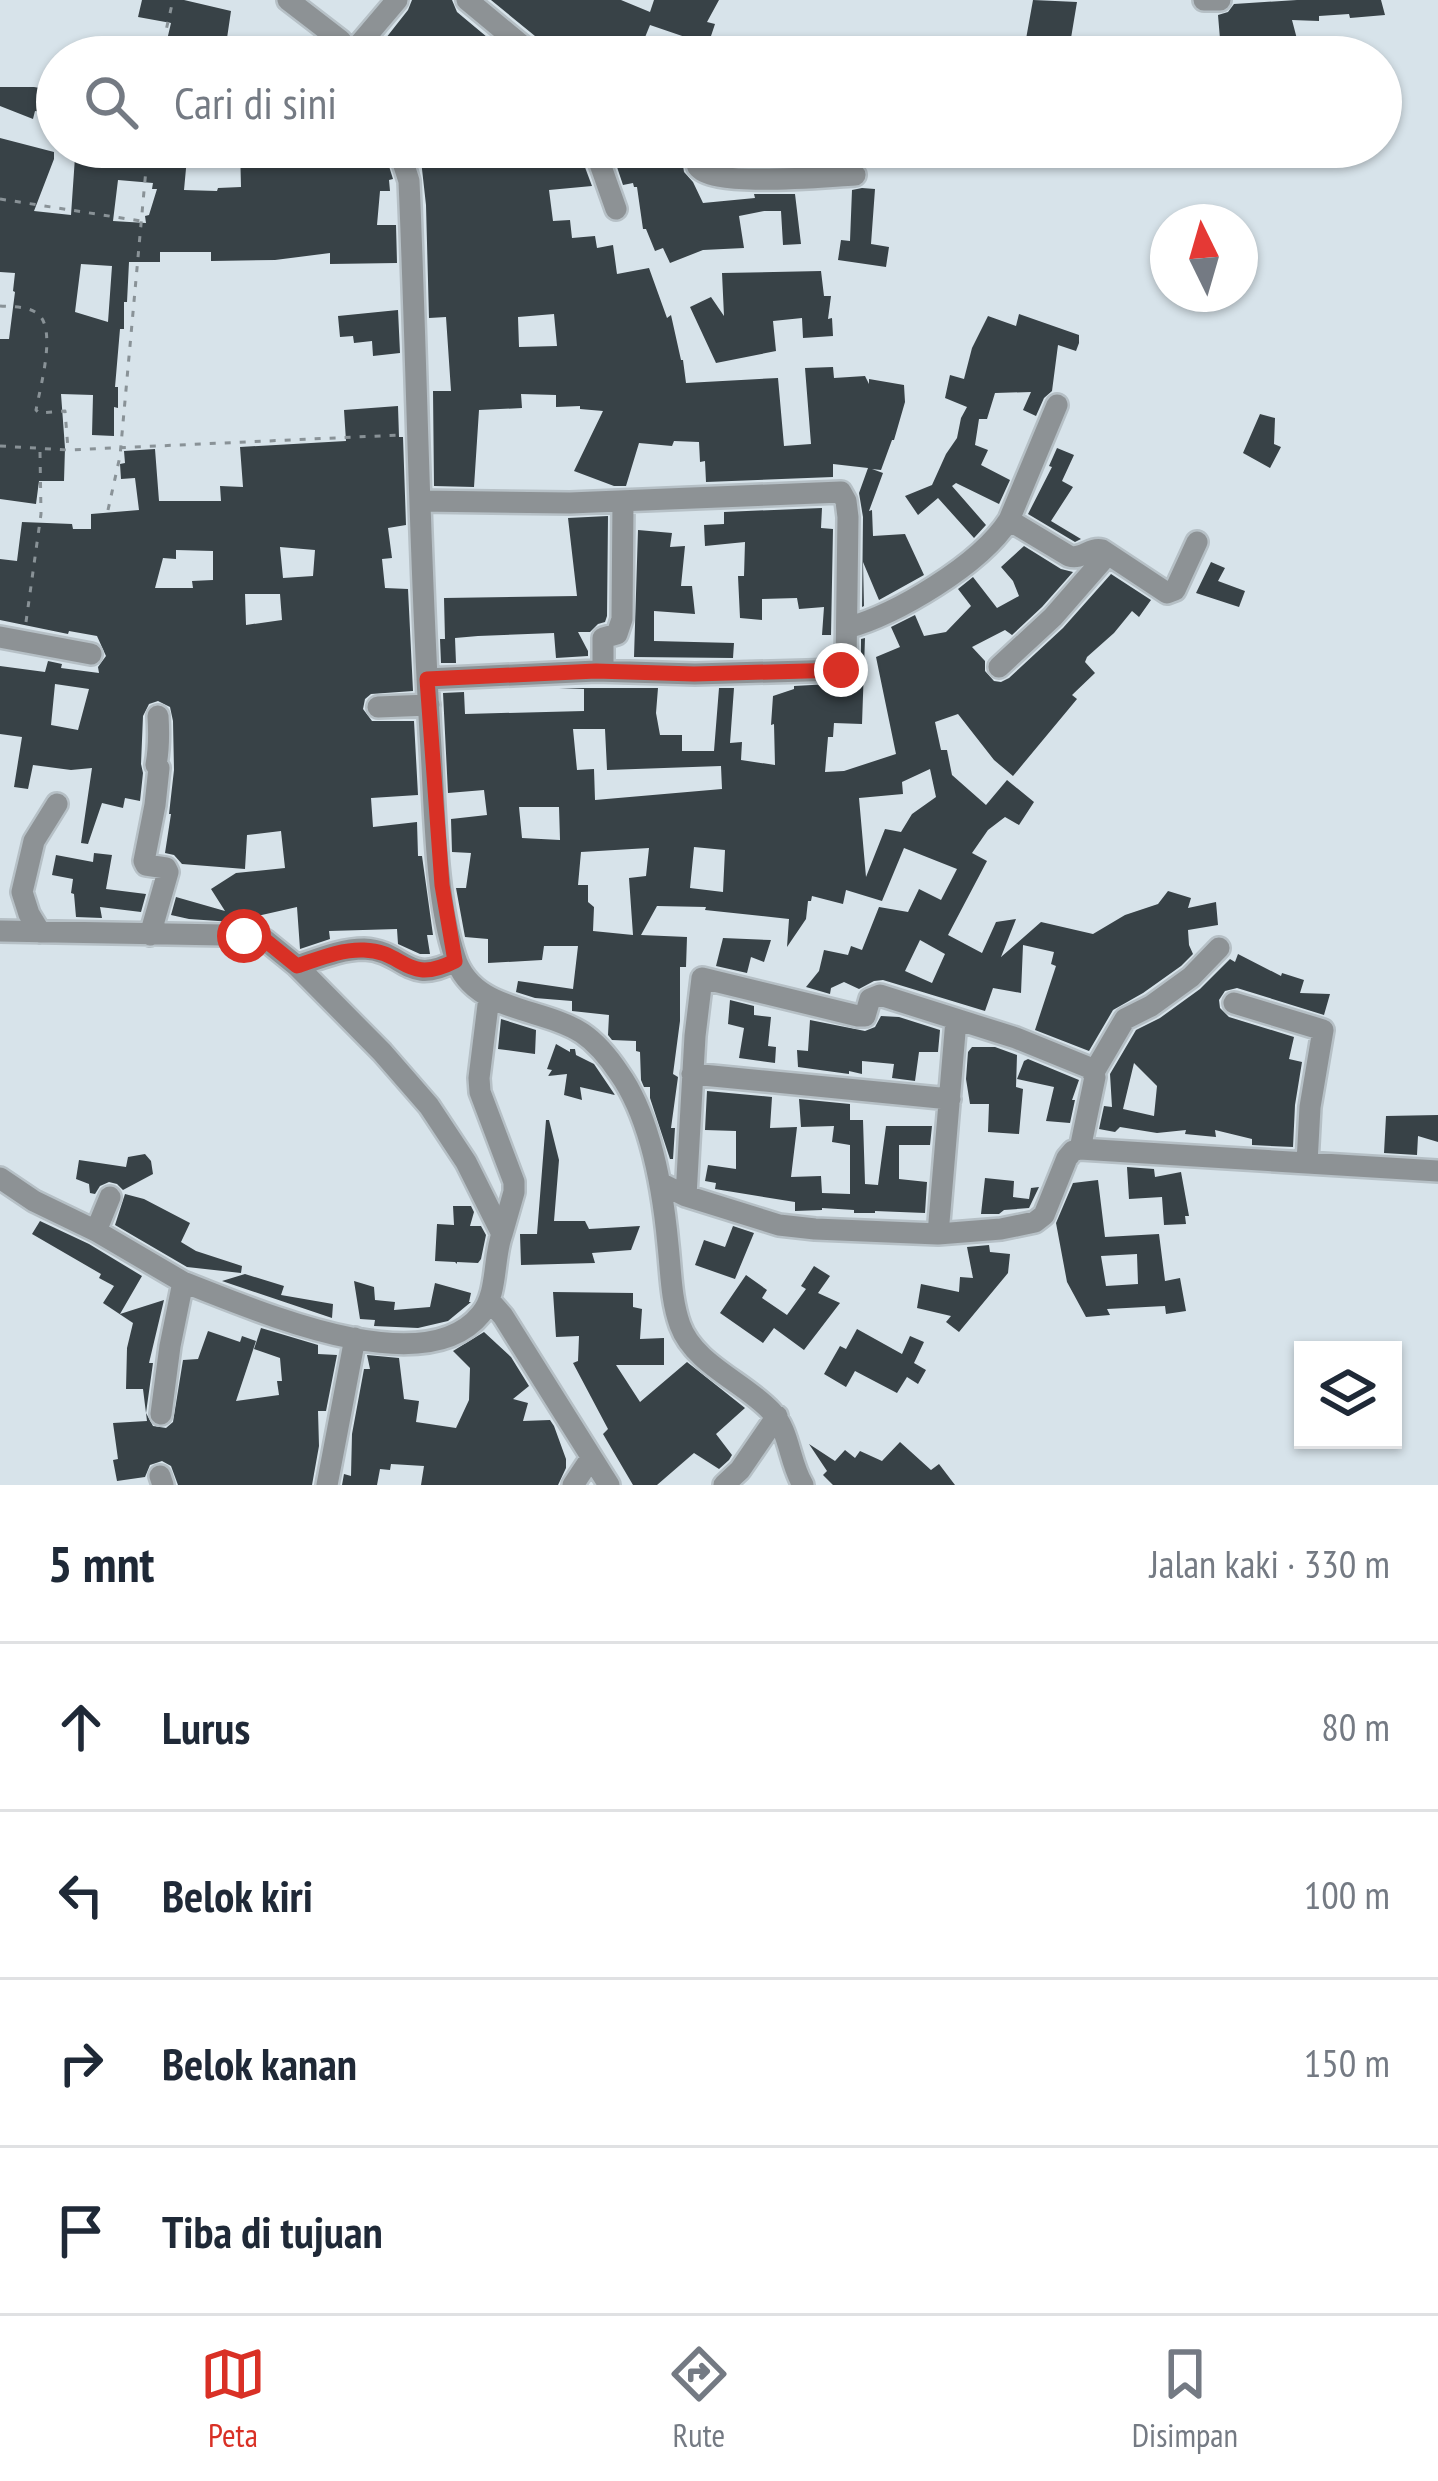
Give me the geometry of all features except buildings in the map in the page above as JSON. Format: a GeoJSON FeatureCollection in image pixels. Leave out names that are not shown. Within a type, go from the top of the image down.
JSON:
{"type":"FeatureCollection","features":[{"type":"Feature","properties":{"kind":"street"},"geometry":{"type":"LineString","coordinates":[[288,0],[330,36]]}},
{"type":"Feature","properties":{"kind":"street"},"geometry":{"type":"LineString","coordinates":[[368,36],[397,0]]}},
{"type":"Feature","properties":{"kind":"street"},"geometry":{"type":"LineString","coordinates":[[467,0],[511,36]]}},
{"type":"Feature","properties":{"kind":"street"},"geometry":{"type":"LineString","coordinates":[[1204,0],[1220,0]]}},
{"type":"Feature","properties":{"kind":"street"},"geometry":{"type":"LineString","coordinates":[[405,168],[409,181],[427,679],[443,900],[455,961],[465,977],[489,997],[581,1032],[631,1089],[662,1184],[674,1308],[683,1333],[704,1358],[777,1416],[803,1485]]}},
{"type":"Feature","properties":{"kind":"street"},"geometry":{"type":"LineString","coordinates":[[601,168],[616,209]]}},
{"type":"Feature","properties":{"kind":"street"},"geometry":{"type":"LineString","coordinates":[[701,168],[731,178],[855,175]]}},
{"type":"Feature","properties":{"kind":"street"},"geometry":{"type":"LineString","coordinates":[[847,628],[909,602],[996,536],[1009,520],[1057,405]]}},
{"type":"Feature","properties":{"kind":"street"},"geometry":{"type":"LineString","coordinates":[[420,501],[623,501],[841,492],[848,517],[846,664],[841,670],[603,671],[427,679]]}},
{"type":"Feature","properties":{"kind":"street"},"geometry":{"type":"LineString","coordinates":[[603,671],[602,639],[617,634],[622,619],[623,501]]}},
{"type":"Feature","properties":{"kind":"street"},"geometry":{"type":"LineString","coordinates":[[1009,520],[1069,556],[1098,549],[1162,592],[1172,592],[1197,542]]}},
{"type":"Feature","properties":{"kind":"street"},"geometry":{"type":"LineString","coordinates":[[999,668],[1053,617],[1108,554]]}},
{"type":"Feature","properties":{"kind":"street"},"geometry":{"type":"LineString","coordinates":[[0,637],[91,654]]}},
{"type":"Feature","properties":{"kind":"street"},"geometry":{"type":"LineString","coordinates":[[378,707],[429,705]]}},
{"type":"Feature","properties":{"kind":"street"},"geometry":{"type":"LineString","coordinates":[[149,934],[168,872],[144,861],[159,768],[158,716]]}},
{"type":"Feature","properties":{"kind":"street"},"geometry":{"type":"LineString","coordinates":[[40,932],[22,892],[34,841],[57,804]]}},
{"type":"Feature","properties":{"kind":"street"},"geometry":{"type":"LineString","coordinates":[[0,931],[265,940],[382,1052],[429,1106],[466,1162],[502,1234]]}},
{"type":"Feature","properties":{"kind":"street"},"geometry":{"type":"LineString","coordinates":[[1080,1148],[1094,1072],[1125,1018],[1191,977],[1219,948]]}},
{"type":"Feature","properties":{"kind":"street"},"geometry":{"type":"LineString","coordinates":[[297,966],[364,950],[419,970],[436,970],[455,961]]}},
{"type":"Feature","properties":{"kind":"street"},"geometry":{"type":"LineString","coordinates":[[686,1196],[702,978],[858,1016],[865,1016],[870,999],[880,995],[1016,1037],[1094,1072]]}},
{"type":"Feature","properties":{"kind":"street"},"geometry":{"type":"LineString","coordinates":[[0,1178],[183,1282],[290,1324],[355,1338],[416,1344],[443,1340],[464,1330],[489,1300],[496,1251],[514,1192],[480,1092],[489,997]]}},
{"type":"Feature","properties":{"kind":"street"},"geometry":{"type":"LineString","coordinates":[[1234,1004],[1322,1030],[1307,1163]]}},
{"type":"Feature","properties":{"kind":"street"},"geometry":{"type":"LineString","coordinates":[[938,1234],[956,1020]]}},
{"type":"Feature","properties":{"kind":"street"},"geometry":{"type":"LineString","coordinates":[[692,1074],[950,1100]]}},
{"type":"Feature","properties":{"kind":"street"},"geometry":{"type":"LineString","coordinates":[[662,1184],[779,1225],[938,1234],[1035,1222],[1045,1215],[1067,1158],[1080,1148],[1438,1172]]}},
{"type":"Feature","properties":{"kind":"street"},"geometry":{"type":"LineString","coordinates":[[96,1231],[110,1197]]}},
{"type":"Feature","properties":{"kind":"street"},"geometry":{"type":"LineString","coordinates":[[161,1414],[183,1282]]}},
{"type":"Feature","properties":{"kind":"street"},"geometry":{"type":"LineString","coordinates":[[489,1300],[609,1485]]}},
{"type":"Feature","properties":{"kind":"street"},"geometry":{"type":"LineString","coordinates":[[327,1485],[355,1338]]}},
{"type":"Feature","properties":{"kind":"street"},"geometry":{"type":"LineString","coordinates":[[729,1481],[777,1416]]}},
{"type":"Feature","properties":{"kind":"street"},"geometry":{"type":"LineString","coordinates":[[573,1485],[590,1458]]}},
{"type":"Feature","properties":{"kind":"path"},"geometry":{"type":"LineString","coordinates":[[165,36],[173,0]]}},
{"type":"Feature","properties":{"kind":"path"},"geometry":{"type":"LineString","coordinates":[[108,511],[120,448],[146,168]]}},
{"type":"Feature","properties":{"kind":"path"},"geometry":{"type":"LineString","coordinates":[[0,199],[142,221]]}},
{"type":"Feature","properties":{"kind":"path"},"geometry":{"type":"LineString","coordinates":[[0,306],[25,308],[46,322],[36,410],[64,411],[68,450]]}},
{"type":"Feature","properties":{"kind":"path"},"geometry":{"type":"LineString","coordinates":[[0,446],[68,450],[417,435]]}},
{"type":"Feature","properties":{"kind":"path"},"geometry":{"type":"LineString","coordinates":[[23,641],[41,514],[40,449]]}},
{"type":"Feature","properties":{"kind":"route"},"geometry":{"type":"LineString","coordinates":[[244,936],[265,940],[297,966],[364,950],[419,970],[436,970],[455,961],[436,830],[427,679],[596,671],[841,670]]}}]}
